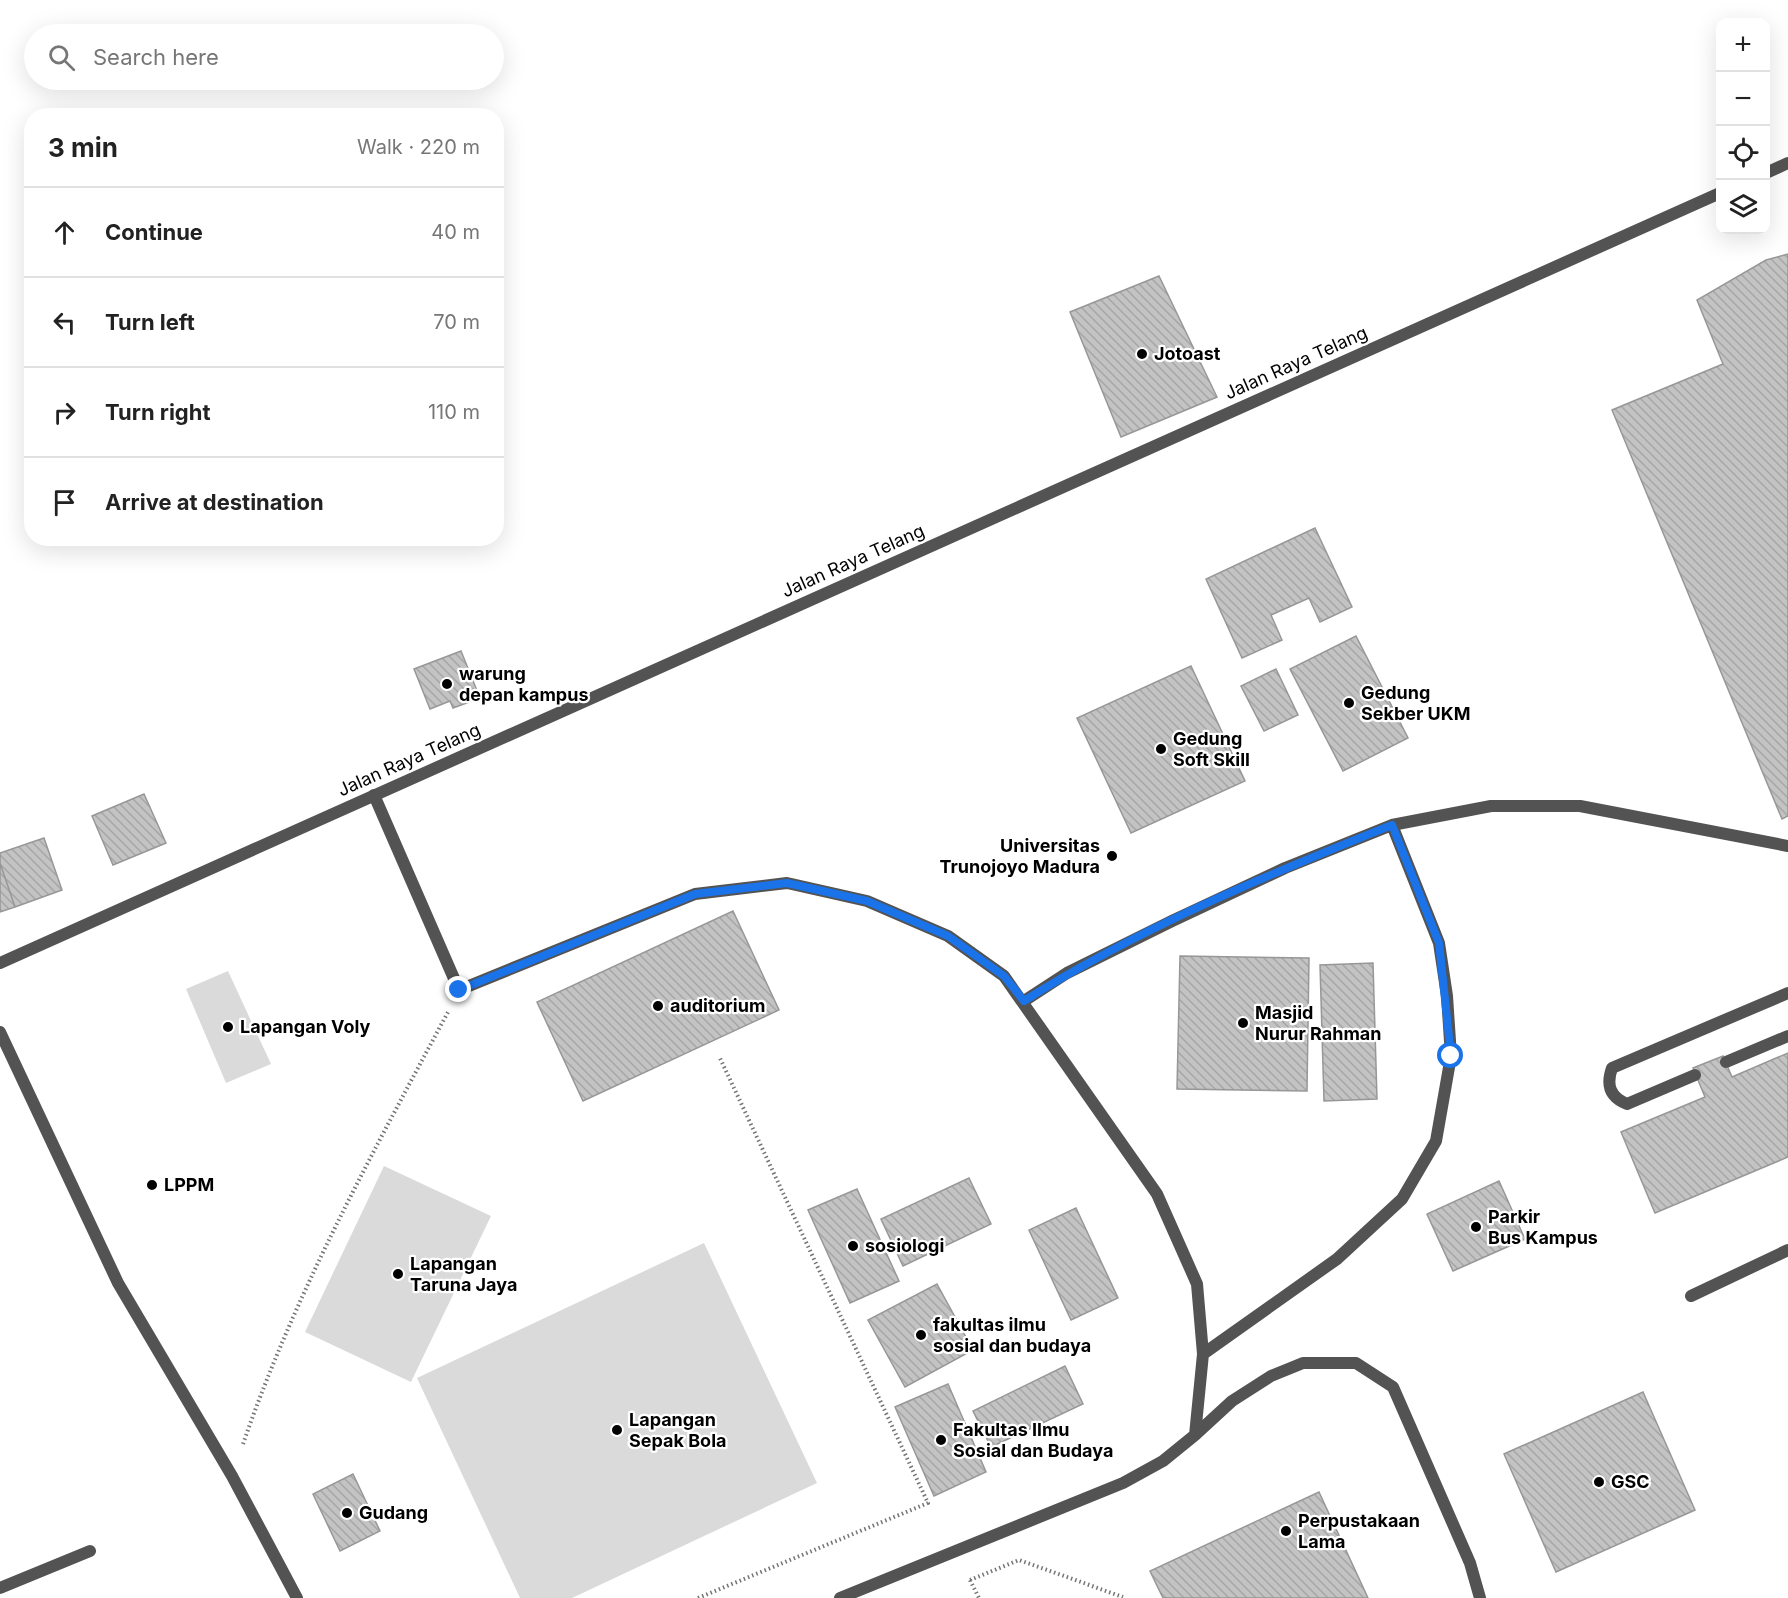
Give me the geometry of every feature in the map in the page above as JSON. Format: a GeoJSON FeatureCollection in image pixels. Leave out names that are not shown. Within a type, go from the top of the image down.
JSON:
{"type":"FeatureCollection","features":[{"type":"Feature","properties":{"kind":"street"},"geometry":{"type":"LineString","coordinates":[[1770,171],[1788,163]]}},
{"type":"Feature","properties":{"kind":"street","name":"Jalan Raya Telang"},"geometry":{"type":"LineString","coordinates":[[0,963],[1716,195]]}},
{"type":"Feature","properties":{"kind":"street"},"geometry":{"type":"LineString","coordinates":[[374,795],[459,990],[695,894],[787,883],[867,901],[948,936],[1004,976],[1024,1001],[1157,1194],[1197,1284],[1203,1354],[1195,1435]]}},
{"type":"Feature","properties":{"kind":"street"},"geometry":{"type":"LineString","coordinates":[[1024,1001],[1067,973],[1222,897],[1285,868],[1392,825],[1491,806],[1580,806],[1788,846]]}},
{"type":"Feature","properties":{"kind":"street"},"geometry":{"type":"LineString","coordinates":[[1203,1354],[1337,1259],[1402,1199],[1436,1141],[1451,1056],[1447,996],[1439,943],[1392,825]]}},
{"type":"Feature","properties":{"kind":"street"},"geometry":{"type":"LineString","coordinates":[[1695,1075],[1627,1104],[1616,1099],[1610,1090],[1608,1079],[1612,1068],[1788,993]]}},
{"type":"Feature","properties":{"kind":"street"},"geometry":{"type":"LineString","coordinates":[[0,1032],[118,1283],[232,1476],[297,1598]]}},
{"type":"Feature","properties":{"kind":"street"},"geometry":{"type":"LineString","coordinates":[[1726,1062],[1788,1036]]}},
{"type":"Feature","properties":{"kind":"street"},"geometry":{"type":"LineString","coordinates":[[1690,1296],[1788,1250]]}},
{"type":"Feature","properties":{"kind":"street"},"geometry":{"type":"LineString","coordinates":[[840,1598],[1123,1483],[1163,1461],[1232,1401],[1270,1376],[1303,1363],[1356,1364],[1393,1387],[1470,1563],[1480,1598]]}},
{"type":"Feature","properties":{"kind":"street"},"geometry":{"type":"LineString","coordinates":[[0,1588],[90,1551]]}},
{"type":"Feature","properties":{"kind":"path"},"geometry":{"type":"LineString","coordinates":[[232,1476],[279,1347],[369,1160],[459,990]]}},
{"type":"Feature","properties":{"kind":"path"},"geometry":{"type":"LineString","coordinates":[[698,1598],[928,1503],[719,1056]]}},
{"type":"Feature","properties":{"kind":"path"},"geometry":{"type":"LineString","coordinates":[[970,1580],[1019,1560],[1123,1597]]}},
{"type":"Feature","properties":{"kind":"shaded area","name":"Lapangan Voly"},"geometry":{"type":"Polygon","coordinates":[[[228,971],[271,1064],[226,1083],[186,989],[228,971]]]}},
{"type":"Feature","properties":{"kind":"shaded area","name":"Lapangan Taruna Jaya"},"geometry":{"type":"Polygon","coordinates":[[[384,1166],[491,1216],[411,1382],[305,1332],[384,1166]]]}},
{"type":"Feature","properties":{"kind":"shaded area","name":"Lapangan Sepak Bola"},"geometry":{"type":"Polygon","coordinates":[[[704,1243],[817,1483],[572,1598],[520,1598],[417,1378],[704,1243]]]}},
{"type":"Feature","properties":{"kind":"building"},"geometry":{"type":"Polygon","coordinates":[[[1788,254],[1788,816],[1782,819],[1612,410],[1723,364],[1697,300],[1766,260],[1788,254]]]}},
{"type":"Feature","properties":{"kind":"building","name":"Jotoast"},"geometry":{"type":"Polygon","coordinates":[[[1159,276],[1217,397],[1121,437],[1070,312],[1159,276]]]}},
{"type":"Feature","properties":{"kind":"building"},"geometry":{"type":"Polygon","coordinates":[[[1315,528],[1352,607],[1320,622],[1309,598],[1271,615],[1282,640],[1242,658],[1206,579],[1315,528]]]}},
{"type":"Feature","properties":{"kind":"building","name":"Gedung Sekber UKM"},"geometry":{"type":"Polygon","coordinates":[[[1356,636],[1408,738],[1343,771],[1290,669],[1356,636]]]}},
{"type":"Feature","properties":{"kind":"building","name":"warung depan kampus"},"geometry":{"type":"Polygon","coordinates":[[[461,651],[480,698],[453,708],[450,701],[430,709],[414,669],[461,651]]]}},
{"type":"Feature","properties":{"kind":"building","name":"Gedung Soft Skill"},"geometry":{"type":"Polygon","coordinates":[[[1191,666],[1245,781],[1131,833],[1077,718],[1191,666]]]}},
{"type":"Feature","properties":{"kind":"building"},"geometry":{"type":"Polygon","coordinates":[[[1276,669],[1298,715],[1264,731],[1241,686],[1276,669]]]}},
{"type":"Feature","properties":{"kind":"building"},"geometry":{"type":"Polygon","coordinates":[[[144,794],[166,843],[113,865],[92,816],[144,794]]]}},
{"type":"Feature","properties":{"kind":"building"},"geometry":{"type":"Polygon","coordinates":[[[44,838],[62,890],[15,907],[0,863],[0,853],[44,838]]]}},
{"type":"Feature","properties":{"kind":"building"},"geometry":{"type":"Polygon","coordinates":[[[0,863],[15,907],[0,912],[0,863]]]}},
{"type":"Feature","properties":{"kind":"building","name":"auditorium"},"geometry":{"type":"Polygon","coordinates":[[[733,911],[779,1010],[583,1101],[537,1002],[733,911]]]}},
{"type":"Feature","properties":{"kind":"building","name":"Masjid Nurur Rahman"},"geometry":{"type":"Polygon","coordinates":[[[1180,956],[1309,958],[1307,1091],[1177,1089],[1180,956]]]}},
{"type":"Feature","properties":{"kind":"building"},"geometry":{"type":"Polygon","coordinates":[[[1373,963],[1377,1099],[1324,1101],[1320,965],[1373,963]]]}},
{"type":"Feature","properties":{"kind":"building"},"geometry":{"type":"Polygon","coordinates":[[[1788,1053],[1788,1157],[1655,1213],[1621,1132],[1705,1097],[1693,1068],[1723,1056],[1732,1077],[1788,1053]]]}},
{"type":"Feature","properties":{"kind":"building"},"geometry":{"type":"Polygon","coordinates":[[[969,1178],[991,1224],[903,1266],[881,1219],[969,1178]]]}},
{"type":"Feature","properties":{"kind":"building","name":"Parkir Bus Kampus"},"geometry":{"type":"Polygon","coordinates":[[[1499,1181],[1525,1239],[1453,1271],[1427,1214],[1499,1181]]]}},
{"type":"Feature","properties":{"kind":"building","name":"sosiologi"},"geometry":{"type":"Polygon","coordinates":[[[857,1189],[899,1281],[850,1303],[808,1210],[857,1189]]]}},
{"type":"Feature","properties":{"kind":"building"},"geometry":{"type":"Polygon","coordinates":[[[1076,1208],[1118,1298],[1071,1320],[1029,1230],[1076,1208]]]}},
{"type":"Feature","properties":{"kind":"building","name":"fakultas ilmu sosial dan budaya"},"geometry":{"type":"Polygon","coordinates":[[[937,1284],[973,1350],[905,1387],[868,1320],[937,1284]]]}},
{"type":"Feature","properties":{"kind":"building"},"geometry":{"type":"Polygon","coordinates":[[[1065,1366],[1083,1404],[991,1447],[973,1411],[1065,1366]]]}},
{"type":"Feature","properties":{"kind":"building","name":"Fakultas Ilmu Sosial dan Budaya"},"geometry":{"type":"Polygon","coordinates":[[[948,1384],[986,1472],[934,1496],[895,1407],[948,1384]]]}},
{"type":"Feature","properties":{"kind":"building","name":"GSC"},"geometry":{"type":"Polygon","coordinates":[[[1643,1392],[1695,1510],[1556,1572],[1504,1454],[1643,1392]]]}},
{"type":"Feature","properties":{"kind":"building","name":"Gudang"},"geometry":{"type":"Polygon","coordinates":[[[353,1474],[380,1531],[340,1551],[313,1494],[353,1474]]]}},
{"type":"Feature","properties":{"kind":"building","name":"Perpustakaan Lama"},"geometry":{"type":"Polygon","coordinates":[[[1319,1492],[1368,1598],[1163,1598],[1150,1571],[1319,1492]]]}},
{"type":"Feature","properties":{"kind":"place","name":"Jotoast"},"geometry":{"type":"Point","coordinates":[1142,354]}},
{"type":"Feature","properties":{"kind":"place","name":"warung depan kampus"},"geometry":{"type":"Point","coordinates":[447,684]}},
{"type":"Feature","properties":{"kind":"place","name":"Gedung Sekber UKM"},"geometry":{"type":"Point","coordinates":[1349,703]}},
{"type":"Feature","properties":{"kind":"place","name":"Gedung Soft Skill"},"geometry":{"type":"Point","coordinates":[1161,749]}},
{"type":"Feature","properties":{"kind":"place","name":"Universitas Trunojoyo Madura"},"geometry":{"type":"Point","coordinates":[1112,856]}},
{"type":"Feature","properties":{"kind":"place","name":"auditorium"},"geometry":{"type":"Point","coordinates":[658,1006]}},
{"type":"Feature","properties":{"kind":"place","name":"Masjid Nurur Rahman"},"geometry":{"type":"Point","coordinates":[1243,1023]}},
{"type":"Feature","properties":{"kind":"place","name":"Lapangan Voly"},"geometry":{"type":"Point","coordinates":[228,1027]}},
{"type":"Feature","properties":{"kind":"place","name":"LPPM"},"geometry":{"type":"Point","coordinates":[152,1185]}},
{"type":"Feature","properties":{"kind":"place","name":"Parkir Bus Kampus"},"geometry":{"type":"Point","coordinates":[1476,1227]}},
{"type":"Feature","properties":{"kind":"place","name":"sosiologi"},"geometry":{"type":"Point","coordinates":[853,1246]}},
{"type":"Feature","properties":{"kind":"place","name":"Lapangan Taruna Jaya"},"geometry":{"type":"Point","coordinates":[398,1274]}},
{"type":"Feature","properties":{"kind":"place","name":"fakultas ilmu sosial dan budaya"},"geometry":{"type":"Point","coordinates":[921,1335]}},
{"type":"Feature","properties":{"kind":"place","name":"Lapangan Sepak Bola"},"geometry":{"type":"Point","coordinates":[617,1430]}},
{"type":"Feature","properties":{"kind":"place","name":"Fakultas Ilmu Sosial dan Budaya"},"geometry":{"type":"Point","coordinates":[941,1440]}},
{"type":"Feature","properties":{"kind":"place","name":"GSC"},"geometry":{"type":"Point","coordinates":[1599,1482]}},
{"type":"Feature","properties":{"kind":"place","name":"Gudang"},"geometry":{"type":"Point","coordinates":[347,1513]}},
{"type":"Feature","properties":{"kind":"place","name":"Perpustakaan Lama"},"geometry":{"type":"Point","coordinates":[1286,1531]}},
{"type":"Feature","properties":{"kind":"route"},"geometry":{"type":"LineString","coordinates":[[459,990],[695,894],[787,883],[867,901],[948,936],[1004,976],[1024,1001],[1067,973],[1172,921],[1285,868],[1392,825],[1439,943],[1447,996],[1451,1056]]}}]}
